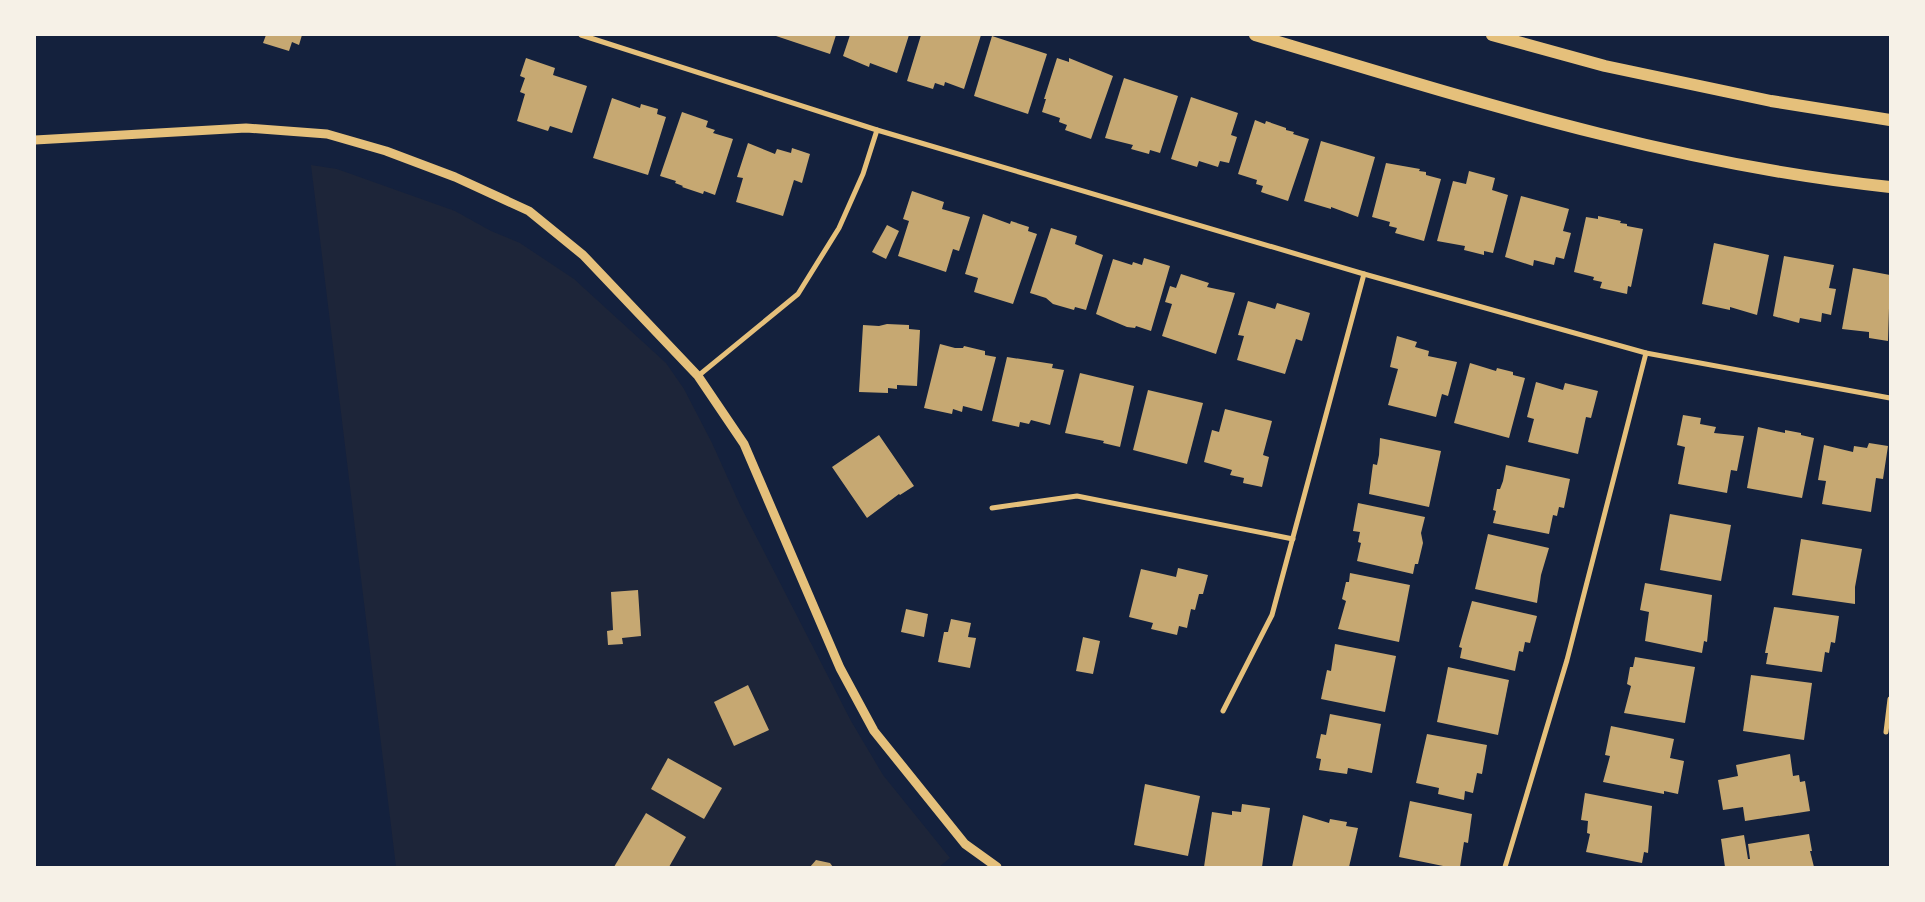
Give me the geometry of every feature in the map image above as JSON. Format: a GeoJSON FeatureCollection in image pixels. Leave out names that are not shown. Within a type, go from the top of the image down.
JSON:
{"type":"FeatureCollection","features":[{"type":"Feature","properties":{"kind":"main road"},"geometry":{"type":"LineString","coordinates":[[1255,35],[1531,118],[1684,156],[1844,182],[1890,187]]}},
{"type":"Feature","properties":{"kind":"main road"},"geometry":{"type":"LineString","coordinates":[[1492,35],[1644,74],[1771,101],[1890,120]]}},
{"type":"Feature","properties":{"kind":"street"},"geometry":{"type":"LineString","coordinates":[[581,35],[877,130],[1364,274],[1646,353],[1890,398]]}},
{"type":"Feature","properties":{"kind":"street"},"geometry":{"type":"LineString","coordinates":[[35,140],[246,128],[327,134],[386,151],[455,177],[528,212],[583,255],[698,376],[744,444],[840,668],[874,731],[964,844],[997,867]]}},
{"type":"Feature","properties":{"kind":"street"},"geometry":{"type":"LineString","coordinates":[[698,376],[798,294],[839,228],[862,174],[877,130]]}},
{"type":"Feature","properties":{"kind":"street"},"geometry":{"type":"LineString","coordinates":[[1222,711],[1272,615],[1364,274]]}},
{"type":"Feature","properties":{"kind":"street"},"geometry":{"type":"LineString","coordinates":[[1505,867],[1566,660],[1646,353]]}},
{"type":"Feature","properties":{"kind":"street"},"geometry":{"type":"LineString","coordinates":[[992,508],[1077,496],[1293,539]]}},
{"type":"Feature","properties":{"kind":"street"},"geometry":{"type":"LineString","coordinates":[[1886,732],[1890,699]]}},
{"type":"Feature","properties":{"kind":"shaded area"},"geometry":{"type":"Polygon","coordinates":[[[311,165],[337,169],[455,211],[491,231],[520,243],[574,279],[666,363],[684,389],[712,443],[740,505],[851,721],[883,775],[950,858],[939,867],[396,867],[311,165]]]}},
{"type":"Feature","properties":{"kind":"building"},"geometry":{"type":"Polygon","coordinates":[[[266,35],[302,35],[299,45],[292,42],[289,51],[263,43],[266,35]]]}},
{"type":"Feature","properties":{"kind":"building"},"geometry":{"type":"Polygon","coordinates":[[[773,35],[836,35],[830,54],[773,35]]]}},
{"type":"Feature","properties":{"kind":"building"},"geometry":{"type":"Polygon","coordinates":[[[850,35],[909,35],[897,73],[870,63],[869,67],[843,56],[850,35]]]}},
{"type":"Feature","properties":{"kind":"building"},"geometry":{"type":"Polygon","coordinates":[[[921,35],[981,35],[964,89],[945,82],[944,86],[935,83],[933,89],[907,81],[921,35]]]}},
{"type":"Feature","properties":{"kind":"building"},"geometry":{"type":"Polygon","coordinates":[[[992,36],[1047,54],[1028,114],[974,96],[992,36]]]}},
{"type":"Feature","properties":{"kind":"building"},"geometry":{"type":"Polygon","coordinates":[[[526,58],[555,68],[553,75],[587,86],[572,133],[550,126],[548,131],[517,121],[525,94],[520,92],[525,78],[520,76],[526,58]]]}},
{"type":"Feature","properties":{"kind":"building"},"geometry":{"type":"Polygon","coordinates":[[[1057,58],[1069,62],[1069,58],[1113,76],[1091,139],[1065,130],[1067,125],[1059,122],[1060,118],[1042,112],[1046,99],[1044,99],[1057,58]]]}},
{"type":"Feature","properties":{"kind":"building"},"geometry":{"type":"Polygon","coordinates":[[[1124,78],[1178,96],[1160,153],[1150,150],[1149,154],[1131,149],[1133,145],[1105,138],[1124,78]]]}},
{"type":"Feature","properties":{"kind":"building"},"geometry":{"type":"Polygon","coordinates":[[[1191,97],[1238,113],[1231,135],[1237,137],[1229,163],[1220,161],[1218,167],[1199,161],[1197,167],[1171,159],[1191,97]]]}},
{"type":"Feature","properties":{"kind":"building"},"geometry":{"type":"Polygon","coordinates":[[[612,98],[640,108],[641,104],[658,109],[657,114],[666,117],[648,175],[593,158],[612,98]]]}},
{"type":"Feature","properties":{"kind":"building"},"geometry":{"type":"Polygon","coordinates":[[[682,112],[708,121],[706,127],[715,130],[713,133],[733,139],[715,195],[704,191],[703,194],[682,187],[675,183],[676,181],[660,176],[682,112]]]}},
{"type":"Feature","properties":{"kind":"building"},"geometry":{"type":"Polygon","coordinates":[[[1255,120],[1265,124],[1266,121],[1286,128],[1286,130],[1294,132],[1293,134],[1309,139],[1288,201],[1261,192],[1263,186],[1256,184],[1257,180],[1238,174],[1255,120]]]}},
{"type":"Feature","properties":{"kind":"building"},"geometry":{"type":"Polygon","coordinates":[[[1321,141],[1375,157],[1358,217],[1331,207],[1331,209],[1304,201],[1321,141]]]}},
{"type":"Feature","properties":{"kind":"building"},"geometry":{"type":"Polygon","coordinates":[[[748,143],[775,154],[777,149],[791,153],[792,148],[810,154],[802,183],[794,180],[783,216],[736,202],[743,178],[737,177],[748,143]]]}},
{"type":"Feature","properties":{"kind":"building"},"geometry":{"type":"Polygon","coordinates":[[[1386,163],[1420,169],[1419,171],[1426,172],[1426,175],[1441,179],[1424,241],[1395,233],[1397,228],[1389,226],[1390,222],[1372,217],[1386,163]]]}},
{"type":"Feature","properties":{"kind":"building"},"geometry":{"type":"Polygon","coordinates":[[[1469,171],[1495,178],[1492,190],[1508,195],[1493,253],[1484,251],[1484,255],[1464,250],[1465,246],[1437,241],[1453,181],[1466,184],[1469,171]]]}},
{"type":"Feature","properties":{"kind":"building"},"geometry":{"type":"Polygon","coordinates":[[[912,191],[944,202],[942,209],[970,217],[959,251],[953,249],[946,272],[898,256],[909,221],[903,219],[912,191]]]}},
{"type":"Feature","properties":{"kind":"building"},"geometry":{"type":"Polygon","coordinates":[[[1521,196],[1569,209],[1563,231],[1571,233],[1564,259],[1556,257],[1554,265],[1534,260],[1533,266],[1505,257],[1521,196]]]}},
{"type":"Feature","properties":{"kind":"building"},"geometry":{"type":"Polygon","coordinates":[[[983,214],[1010,224],[1011,221],[1029,227],[1028,231],[1037,234],[1013,304],[974,292],[978,278],[965,274],[983,214]]]}},
{"type":"Feature","properties":{"kind":"building"},"geometry":{"type":"Polygon","coordinates":[[[1598,216],[1621,221],[1620,223],[1627,224],[1627,226],[1643,229],[1631,287],[1628,286],[1627,294],[1600,288],[1602,282],[1593,280],[1594,277],[1574,272],[1586,217],[1598,219],[1598,216]]]}},
{"type":"Feature","properties":{"kind":"building"},"geometry":{"type":"Polygon","coordinates":[[[887,225],[899,231],[886,259],[872,252],[887,225]]]}},
{"type":"Feature","properties":{"kind":"building"},"geometry":{"type":"Polygon","coordinates":[[[1051,228],[1077,236],[1075,244],[1103,255],[1086,310],[1075,307],[1074,310],[1053,304],[1046,298],[1030,293],[1051,228]]]}},
{"type":"Feature","properties":{"kind":"building"},"geometry":{"type":"Polygon","coordinates":[[[1714,243],[1769,255],[1757,315],[1730,307],[1730,310],[1702,304],[1714,243]]]}},
{"type":"Feature","properties":{"kind":"building"},"geometry":{"type":"Polygon","coordinates":[[[1784,256],[1834,265],[1829,288],[1836,289],[1831,315],[1822,313],[1821,322],[1800,318],[1799,323],[1773,316],[1784,256]]]}},
{"type":"Feature","properties":{"kind":"building"},"geometry":{"type":"Polygon","coordinates":[[[1144,258],[1170,266],[1151,331],[1136,326],[1135,328],[1127,327],[1096,314],[1113,259],[1132,265],[1133,262],[1142,265],[1144,258]]]}},
{"type":"Feature","properties":{"kind":"building"},"geometry":{"type":"Polygon","coordinates":[[[1853,268],[1890,275],[1888,341],[1869,338],[1869,332],[1842,329],[1853,268]]]}},
{"type":"Feature","properties":{"kind":"building"},"geometry":{"type":"Polygon","coordinates":[[[1181,274],[1209,283],[1207,287],[1235,293],[1216,354],[1162,336],[1172,304],[1165,302],[1170,286],[1176,288],[1181,274]]]}},
{"type":"Feature","properties":{"kind":"building"},"geometry":{"type":"Polygon","coordinates":[[[1248,301],[1275,309],[1277,303],[1310,313],[1302,341],[1296,339],[1285,374],[1237,360],[1244,336],[1238,335],[1248,301]]]}},
{"type":"Feature","properties":{"kind":"building"},"geometry":{"type":"Polygon","coordinates":[[[887,324],[909,325],[909,329],[920,330],[917,386],[897,385],[897,389],[888,388],[888,393],[859,392],[863,325],[879,326],[887,324]]]}},
{"type":"Feature","properties":{"kind":"building"},"geometry":{"type":"Polygon","coordinates":[[[1397,336],[1417,342],[1415,347],[1429,351],[1428,356],[1457,362],[1448,396],[1442,394],[1436,417],[1388,405],[1398,369],[1390,367],[1397,336]]]}},
{"type":"Feature","properties":{"kind":"building"},"geometry":{"type":"Polygon","coordinates":[[[940,344],[955,348],[963,348],[964,346],[985,351],[985,355],[996,357],[982,411],[963,406],[962,412],[953,409],[952,414],[924,408],[940,344]]]}},
{"type":"Feature","properties":{"kind":"building"},"geometry":{"type":"Polygon","coordinates":[[[1007,357],[1053,364],[1052,368],[1064,370],[1050,425],[1031,420],[1029,424],[1020,422],[1019,427],[992,421],[1007,357]]]}},
{"type":"Feature","properties":{"kind":"building"},"geometry":{"type":"Polygon","coordinates":[[[1470,363],[1496,371],[1497,368],[1513,372],[1513,375],[1525,378],[1509,438],[1454,423],[1470,363]]]}},
{"type":"Feature","properties":{"kind":"building"},"geometry":{"type":"Polygon","coordinates":[[[1080,373],[1134,386],[1120,447],[1103,443],[1104,441],[1065,433],[1080,373]]]}},
{"type":"Feature","properties":{"kind":"building"},"geometry":{"type":"Polygon","coordinates":[[[1536,382],[1563,390],[1565,383],[1598,391],[1591,418],[1586,417],[1578,454],[1528,442],[1534,419],[1527,417],[1536,382]]]}},
{"type":"Feature","properties":{"kind":"building"},"geometry":{"type":"Polygon","coordinates":[[[1148,390],[1203,403],[1187,464],[1133,450],[1148,390]]]}},
{"type":"Feature","properties":{"kind":"building"},"geometry":{"type":"Polygon","coordinates":[[[1225,409],[1272,421],[1263,455],[1269,457],[1262,487],[1243,483],[1244,478],[1230,475],[1232,470],[1204,462],[1212,430],[1219,432],[1225,409]]]}},
{"type":"Feature","properties":{"kind":"building"},"geometry":{"type":"Polygon","coordinates":[[[1683,415],[1701,418],[1700,424],[1716,427],[1714,433],[1744,436],[1737,471],[1731,470],[1727,493],[1678,484],[1685,447],[1677,445],[1683,415]]]}},
{"type":"Feature","properties":{"kind":"building"},"geometry":{"type":"Polygon","coordinates":[[[1758,427],[1785,433],[1785,430],[1801,433],[1801,435],[1814,438],[1802,498],[1747,488],[1758,427]]]}},
{"type":"Feature","properties":{"kind":"building"},"geometry":{"type":"Polygon","coordinates":[[[879,435],[914,486],[899,494],[867,518],[832,467],[879,435]]]}},
{"type":"Feature","properties":{"kind":"building"},"geometry":{"type":"Polygon","coordinates":[[[1380,438],[1441,451],[1429,507],[1369,494],[1373,464],[1377,465],[1379,455],[1380,438]]]}},
{"type":"Feature","properties":{"kind":"building"},"geometry":{"type":"Polygon","coordinates":[[[1869,443],[1888,446],[1883,479],[1876,478],[1871,512],[1822,504],[1826,481],[1818,480],[1824,445],[1853,452],[1854,446],[1867,448],[1869,443]]]}},
{"type":"Feature","properties":{"kind":"building"},"geometry":{"type":"Polygon","coordinates":[[[1506,465],[1570,479],[1564,508],[1559,507],[1557,516],[1553,515],[1549,534],[1493,523],[1496,511],[1493,510],[1497,489],[1500,489],[1503,481],[1506,465]]]}},
{"type":"Feature","properties":{"kind":"building"},"geometry":{"type":"Polygon","coordinates":[[[1358,503],[1425,517],[1421,533],[1423,543],[1418,564],[1415,564],[1413,574],[1357,561],[1361,543],[1358,542],[1360,532],[1353,531],[1358,503]]]}},
{"type":"Feature","properties":{"kind":"building"},"geometry":{"type":"Polygon","coordinates":[[[1670,514],[1731,525],[1721,581],[1660,570],[1670,514]]]}},
{"type":"Feature","properties":{"kind":"building"},"geometry":{"type":"Polygon","coordinates":[[[1488,534],[1549,548],[1541,575],[1537,603],[1475,589],[1488,534]]]}},
{"type":"Feature","properties":{"kind":"building"},"geometry":{"type":"Polygon","coordinates":[[[1801,539],[1862,549],[1855,587],[1855,604],[1792,595],[1801,539]]]}},
{"type":"Feature","properties":{"kind":"building"},"geometry":{"type":"Polygon","coordinates":[[[1178,568],[1208,575],[1203,594],[1199,594],[1195,610],[1191,609],[1187,628],[1179,626],[1177,635],[1151,629],[1153,623],[1129,617],[1141,569],[1176,577],[1178,568]]]}},
{"type":"Feature","properties":{"kind":"building"},"geometry":{"type":"Polygon","coordinates":[[[1350,573],[1410,585],[1399,642],[1338,629],[1346,601],[1342,599],[1346,582],[1349,582],[1350,573]]]}},
{"type":"Feature","properties":{"kind":"building"},"geometry":{"type":"Polygon","coordinates":[[[1645,583],[1712,595],[1707,642],[1704,641],[1702,653],[1645,641],[1649,612],[1640,610],[1645,583]]]}},
{"type":"Feature","properties":{"kind":"building"},"geometry":{"type":"Polygon","coordinates":[[[638,590],[641,636],[622,638],[623,644],[608,645],[607,631],[613,630],[611,592],[638,590]]]}},
{"type":"Feature","properties":{"kind":"building"},"geometry":{"type":"Polygon","coordinates":[[[1472,601],[1537,616],[1530,643],[1525,642],[1523,652],[1519,651],[1515,671],[1460,658],[1462,648],[1459,647],[1472,601]]]}},
{"type":"Feature","properties":{"kind":"building"},"geometry":{"type":"Polygon","coordinates":[[[1774,607],[1839,616],[1835,643],[1831,642],[1829,653],[1825,652],[1822,672],[1766,664],[1768,653],[1765,653],[1774,607]]]}},
{"type":"Feature","properties":{"kind":"building"},"geometry":{"type":"Polygon","coordinates":[[[906,609],[928,614],[924,637],[901,632],[906,609]]]}},
{"type":"Feature","properties":{"kind":"building"},"geometry":{"type":"Polygon","coordinates":[[[951,619],[971,623],[968,637],[976,638],[970,668],[938,662],[944,632],[948,632],[951,619]]]}},
{"type":"Feature","properties":{"kind":"building"},"geometry":{"type":"Polygon","coordinates":[[[1083,637],[1100,641],[1093,674],[1076,671],[1083,637]]]}},
{"type":"Feature","properties":{"kind":"building"},"geometry":{"type":"Polygon","coordinates":[[[1335,644],[1396,656],[1385,712],[1321,699],[1327,670],[1331,671],[1335,644]]]}},
{"type":"Feature","properties":{"kind":"building"},"geometry":{"type":"Polygon","coordinates":[[[1635,657],[1695,667],[1685,723],[1624,713],[1631,686],[1627,684],[1630,667],[1633,667],[1635,657]]]}},
{"type":"Feature","properties":{"kind":"building"},"geometry":{"type":"Polygon","coordinates":[[[1448,667],[1509,680],[1498,735],[1437,722],[1448,667]]]}},
{"type":"Feature","properties":{"kind":"building"},"geometry":{"type":"Polygon","coordinates":[[[1751,675],[1812,683],[1804,740],[1743,731],[1751,675]]]}},
{"type":"Feature","properties":{"kind":"building"},"geometry":{"type":"Polygon","coordinates":[[[748,685],[769,730],[734,746],[714,702],[748,685]]]}},
{"type":"Feature","properties":{"kind":"building"},"geometry":{"type":"Polygon","coordinates":[[[1330,714],[1381,724],[1372,773],[1348,768],[1347,774],[1319,770],[1321,759],[1316,758],[1321,734],[1326,735],[1330,714]]]}},
{"type":"Feature","properties":{"kind":"building"},"geometry":{"type":"Polygon","coordinates":[[[1611,726],[1674,739],[1670,758],[1684,761],[1678,794],[1664,791],[1664,794],[1603,782],[1610,756],[1605,755],[1611,726]]]}},
{"type":"Feature","properties":{"kind":"building"},"geometry":{"type":"Polygon","coordinates":[[[1427,734],[1487,745],[1482,774],[1477,773],[1473,793],[1465,791],[1464,800],[1438,794],[1439,788],[1416,783],[1427,734]]]}},
{"type":"Feature","properties":{"kind":"building"},"geometry":{"type":"Polygon","coordinates":[[[1790,754],[1793,776],[1799,775],[1800,782],[1805,781],[1810,811],[1745,821],[1743,807],[1723,810],[1718,780],[1738,776],[1736,765],[1790,754]]]}},
{"type":"Feature","properties":{"kind":"building"},"geometry":{"type":"Polygon","coordinates":[[[668,758],[722,788],[704,819],[651,789],[668,758]]]}},
{"type":"Feature","properties":{"kind":"building"},"geometry":{"type":"Polygon","coordinates":[[[1145,784],[1200,796],[1188,856],[1134,845],[1145,784]]]}},
{"type":"Feature","properties":{"kind":"building"},"geometry":{"type":"Polygon","coordinates":[[[1585,793],[1652,806],[1648,853],[1644,852],[1642,863],[1586,852],[1590,834],[1587,833],[1588,821],[1581,820],[1585,793]]]}},
{"type":"Feature","properties":{"kind":"building"},"geometry":{"type":"Polygon","coordinates":[[[1410,801],[1472,814],[1468,843],[1464,842],[1460,867],[1448,867],[1399,857],[1410,801]]]}},
{"type":"Feature","properties":{"kind":"building"},"geometry":{"type":"Polygon","coordinates":[[[1242,804],[1270,808],[1262,867],[1204,867],[1212,812],[1232,815],[1232,811],[1241,812],[1242,804]]]}},
{"type":"Feature","properties":{"kind":"building"},"geometry":{"type":"Polygon","coordinates":[[[646,813],[686,837],[669,867],[614,867],[646,813]]]}},
{"type":"Feature","properties":{"kind":"building"},"geometry":{"type":"Polygon","coordinates":[[[1303,815],[1329,823],[1330,819],[1347,822],[1346,826],[1358,828],[1349,867],[1292,867],[1303,815]]]}},
{"type":"Feature","properties":{"kind":"building"},"geometry":{"type":"Polygon","coordinates":[[[1809,834],[1812,851],[1810,851],[1814,867],[1725,867],[1721,839],[1744,835],[1748,859],[1750,859],[1748,844],[1809,834]]]}},
{"type":"Feature","properties":{"kind":"building"},"geometry":{"type":"Polygon","coordinates":[[[816,860],[830,863],[833,867],[810,867],[816,860]]]}}]}
